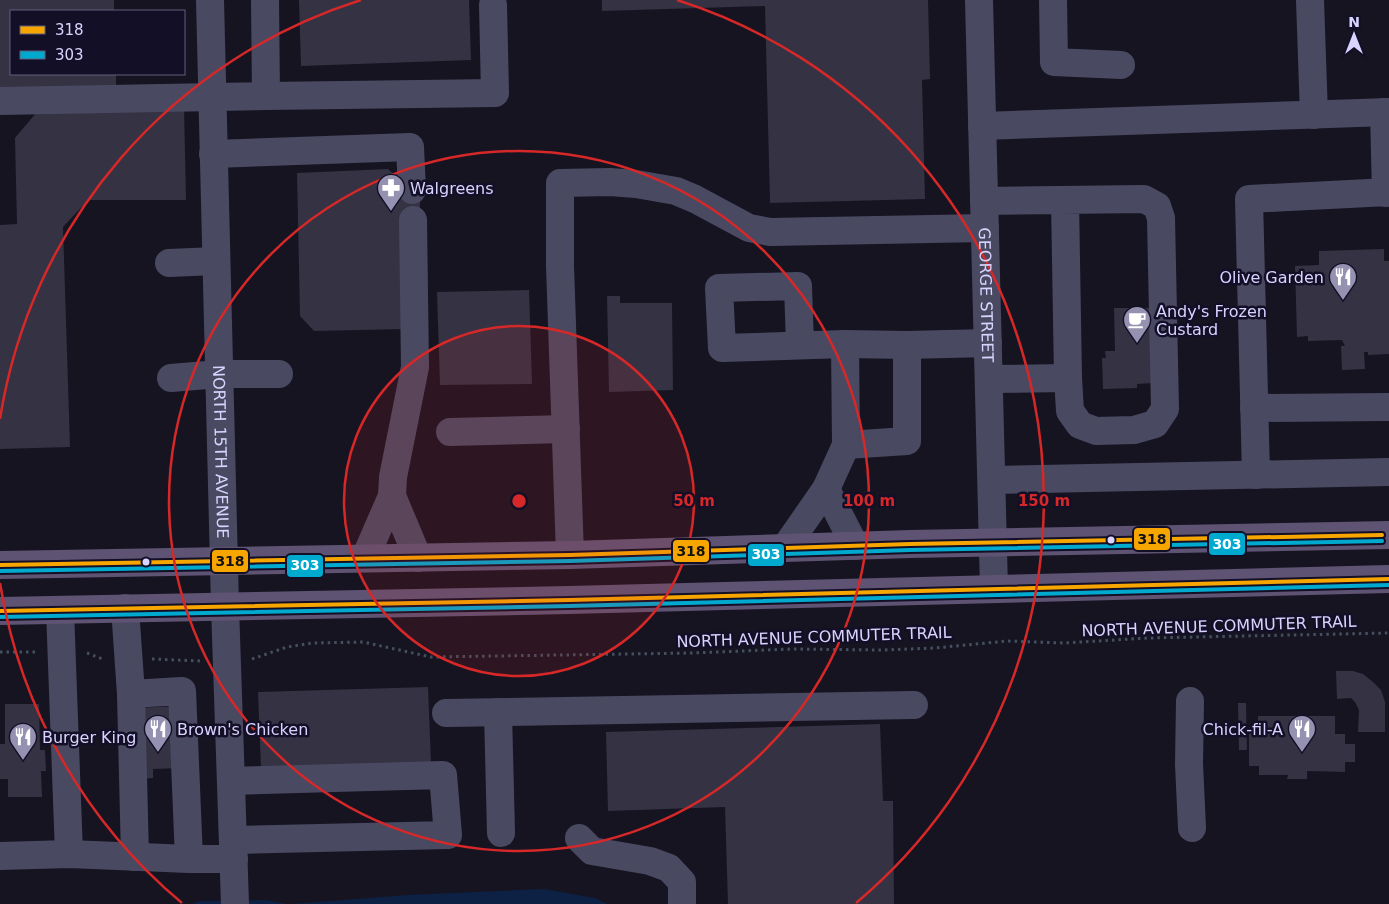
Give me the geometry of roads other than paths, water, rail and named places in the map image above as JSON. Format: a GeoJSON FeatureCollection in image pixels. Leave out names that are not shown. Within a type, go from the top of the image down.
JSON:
{"type":"FeatureCollection","features":[{"type":"Feature","properties":{"kind":"main road"},"geometry":{"type":"LineString","coordinates":[[0,565],[570,555],[856,546],[1389,534]]}},
{"type":"Feature","properties":{"kind":"main road"},"geometry":{"type":"LineString","coordinates":[[0,611],[560,600],[1389,579]]}},
{"type":"Feature","properties":{"kind":"street","name":"NORTH 15TH AVENUE"},"geometry":{"type":"LineString","coordinates":[[210,0],[224,606],[235,901]]}},
{"type":"Feature","properties":{"kind":"street"},"geometry":{"type":"LineString","coordinates":[[265,0],[266,96]]}},
{"type":"Feature","properties":{"kind":"street","name":"GEORGE STREET"},"geometry":{"type":"LineString","coordinates":[[979,0],[994,589]]}},
{"type":"Feature","properties":{"kind":"street"},"geometry":{"type":"LineString","coordinates":[[1054,0],[1054,62],[1122,65]]}},
{"type":"Feature","properties":{"kind":"street"},"geometry":{"type":"LineString","coordinates":[[1310,0],[1314,115]]}},
{"type":"Feature","properties":{"kind":"street"},"geometry":{"type":"LineString","coordinates":[[0,101],[212,96],[495,93],[493,5]]}},
{"type":"Feature","properties":{"kind":"street"},"geometry":{"type":"LineString","coordinates":[[982,126],[1386,112],[1388,192],[1250,199],[1256,475]]}},
{"type":"Feature","properties":{"kind":"street"},"geometry":{"type":"LineString","coordinates":[[214,154],[410,147],[412,190]]}},
{"type":"Feature","properties":{"kind":"street"},"geometry":{"type":"LineString","coordinates":[[570,555],[560,266],[560,183],[610,182],[636,184],[676,191],[750,228],[770,232],[985,228]]}},
{"type":"Feature","properties":{"kind":"street"},"geometry":{"type":"LineString","coordinates":[[984,201],[1144,199],[1158,206],[1161,218],[1165,409],[1155,424],[1134,430],[1096,431],[1080,425],[1070,411],[1065,200]]}},
{"type":"Feature","properties":{"kind":"street"},"geometry":{"type":"LineString","coordinates":[[365,558],[392,496],[393,477],[415,367],[413,220]]}},
{"type":"Feature","properties":{"kind":"street"},"geometry":{"type":"LineString","coordinates":[[169,263],[216,261]]}},
{"type":"Feature","properties":{"kind":"street"},"geometry":{"type":"LineString","coordinates":[[800,345],[798,286],[719,288],[722,348],[845,344],[988,343]]}},
{"type":"Feature","properties":{"kind":"street"},"geometry":{"type":"LineString","coordinates":[[785,548],[826,490],[846,445],[845,344]]}},
{"type":"Feature","properties":{"kind":"street"},"geometry":{"type":"LineString","coordinates":[[846,445],[908,441],[907,345]]}},
{"type":"Feature","properties":{"kind":"street"},"geometry":{"type":"LineString","coordinates":[[171,378],[219,374],[279,374]]}},
{"type":"Feature","properties":{"kind":"street"},"geometry":{"type":"LineString","coordinates":[[989,380],[1068,378]]}},
{"type":"Feature","properties":{"kind":"street"},"geometry":{"type":"LineString","coordinates":[[1254,408],[1389,407]]}},
{"type":"Feature","properties":{"kind":"street"},"geometry":{"type":"LineString","coordinates":[[450,432],[566,429]]}},
{"type":"Feature","properties":{"kind":"street"},"geometry":{"type":"LineString","coordinates":[[992,480],[1389,472]]}},
{"type":"Feature","properties":{"kind":"street"},"geometry":{"type":"LineString","coordinates":[[826,490],[856,546]]}},
{"type":"Feature","properties":{"kind":"street"},"geometry":{"type":"LineString","coordinates":[[392,496],[418,558]]}},
{"type":"Feature","properties":{"kind":"street"},"geometry":{"type":"LineString","coordinates":[[125,608],[131,694],[135,857]]}},
{"type":"Feature","properties":{"kind":"street"},"geometry":{"type":"LineString","coordinates":[[60,610],[69,854]]}},
{"type":"Feature","properties":{"kind":"street"},"geometry":{"type":"LineString","coordinates":[[131,694],[182,691],[189,859]]}},
{"type":"Feature","properties":{"kind":"street"},"geometry":{"type":"LineString","coordinates":[[1190,701],[1189,764],[1192,828]]}},
{"type":"Feature","properties":{"kind":"street"},"geometry":{"type":"LineString","coordinates":[[446,713],[914,705]]}},
{"type":"Feature","properties":{"kind":"street"},"geometry":{"type":"LineString","coordinates":[[498,712],[501,833]]}},
{"type":"Feature","properties":{"kind":"street"},"geometry":{"type":"LineString","coordinates":[[0,856],[69,854],[189,859],[234,850],[448,835],[443,775],[231,781]]}},
{"type":"Feature","properties":{"kind":"street"},"geometry":{"type":"LineString","coordinates":[[579,838],[592,851],[650,861],[669,868],[682,882],[682,904]]}},
{"type":"Feature","properties":{"kind":"water"},"geometry":{"type":"Polygon","coordinates":[[[544,889],[595,898],[607,904],[292,904],[407,895],[544,889]]]}},
{"type":"Feature","properties":{"kind":"water"},"geometry":{"type":"Polygon","coordinates":[[[265,900],[288,904],[191,904],[200,901],[265,900]]]}},
{"type":"Feature","properties":{"kind":"place","name":"Walgreens"},"geometry":{"type":"Point","coordinates":[391,212]}},
{"type":"Feature","properties":{"kind":"place","name":"Olive Garden"},"geometry":{"type":"Point","coordinates":[1343,301]}},
{"type":"Feature","properties":{"kind":"place","name":"Andy's Frozen Custard"},"geometry":{"type":"Point","coordinates":[1137,344]}},
{"type":"Feature","properties":{"kind":"place","name":"Brown's Chicken"},"geometry":{"type":"Point","coordinates":[158,753]}},
{"type":"Feature","properties":{"kind":"place","name":"Chick-fil-A"},"geometry":{"type":"Point","coordinates":[1302,753]}},
{"type":"Feature","properties":{"kind":"place","name":"Burger King"},"geometry":{"type":"Point","coordinates":[23,761]}}]}
